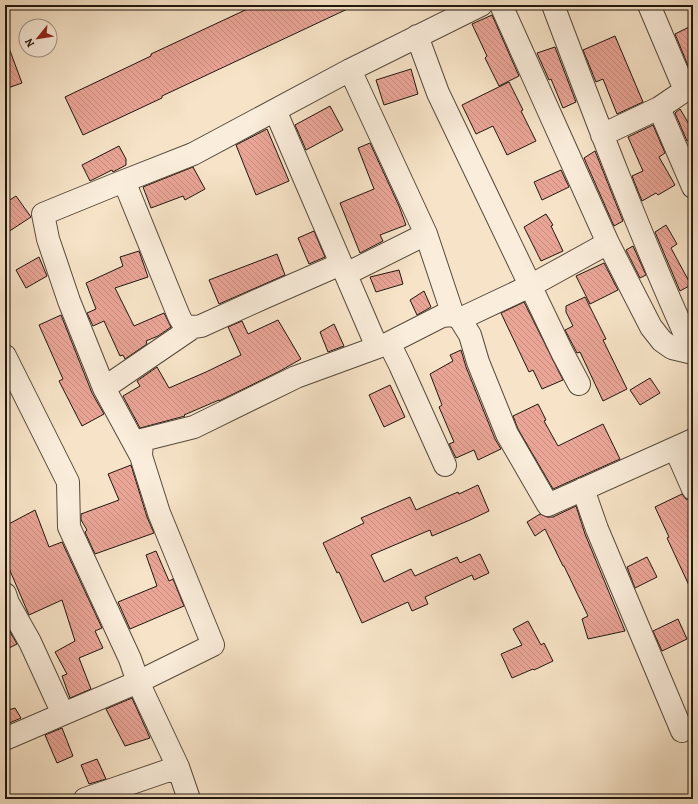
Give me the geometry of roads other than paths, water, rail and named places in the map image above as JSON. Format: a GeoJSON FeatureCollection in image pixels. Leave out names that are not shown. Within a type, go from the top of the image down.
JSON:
{"type":"FeatureCollection","features":[{"type":"Feature","properties":{"kind":"street"},"geometry":{"type":"LineString","coordinates":[[5,739],[138,682],[213,645],[159,513],[141,456],[104,388],[68,301],[48,239],[44,214],[193,154],[350,70],[481,5]]}},
{"type":"Feature","properties":{"kind":"street"},"geometry":{"type":"LineString","coordinates":[[501,5],[608,243],[651,327],[662,341],[672,348],[693,352]]}},
{"type":"Feature","properties":{"kind":"street"},"geometry":{"type":"LineString","coordinates":[[553,5],[602,134],[660,277],[693,352]]}},
{"type":"Feature","properties":{"kind":"street"},"geometry":{"type":"LineString","coordinates":[[602,134],[659,108],[689,87],[649,5]]}},
{"type":"Feature","properties":{"kind":"street"},"geometry":{"type":"LineString","coordinates":[[417,36],[438,93],[530,286],[579,384]]}},
{"type":"Feature","properties":{"kind":"street"},"geometry":{"type":"LineString","coordinates":[[350,70],[426,234],[457,318],[470,335],[478,362],[507,434],[548,505],[684,444],[693,489]]}},
{"type":"Feature","properties":{"kind":"street"},"geometry":{"type":"LineString","coordinates":[[659,108],[693,187]]}},
{"type":"Feature","properties":{"kind":"street"},"geometry":{"type":"LineString","coordinates":[[275,110],[344,269],[383,345],[400,365],[445,465]]}},
{"type":"Feature","properties":{"kind":"street"},"geometry":{"type":"LineString","coordinates":[[124,181],[180,319],[185,326],[192,328]]}},
{"type":"Feature","properties":{"kind":"street"},"geometry":{"type":"LineString","coordinates":[[104,388],[192,328],[201,326],[263,298],[344,269],[426,234]]}},
{"type":"Feature","properties":{"kind":"street"},"geometry":{"type":"LineString","coordinates":[[141,456],[142,440],[194,427],[296,378],[383,345],[442,316],[457,318],[530,286],[608,243]]}},
{"type":"Feature","properties":{"kind":"street"},"geometry":{"type":"LineString","coordinates":[[5,356],[68,482],[69,527],[130,659],[138,682],[178,767],[189,799]]}},
{"type":"Feature","properties":{"kind":"street"},"geometry":{"type":"LineString","coordinates":[[583,489],[598,529],[682,731]]}},
{"type":"Feature","properties":{"kind":"street"},"geometry":{"type":"LineString","coordinates":[[5,594],[8,603],[30,642],[63,714]]}},
{"type":"Feature","properties":{"kind":"street"},"geometry":{"type":"LineString","coordinates":[[85,799],[178,767]]}}]}
